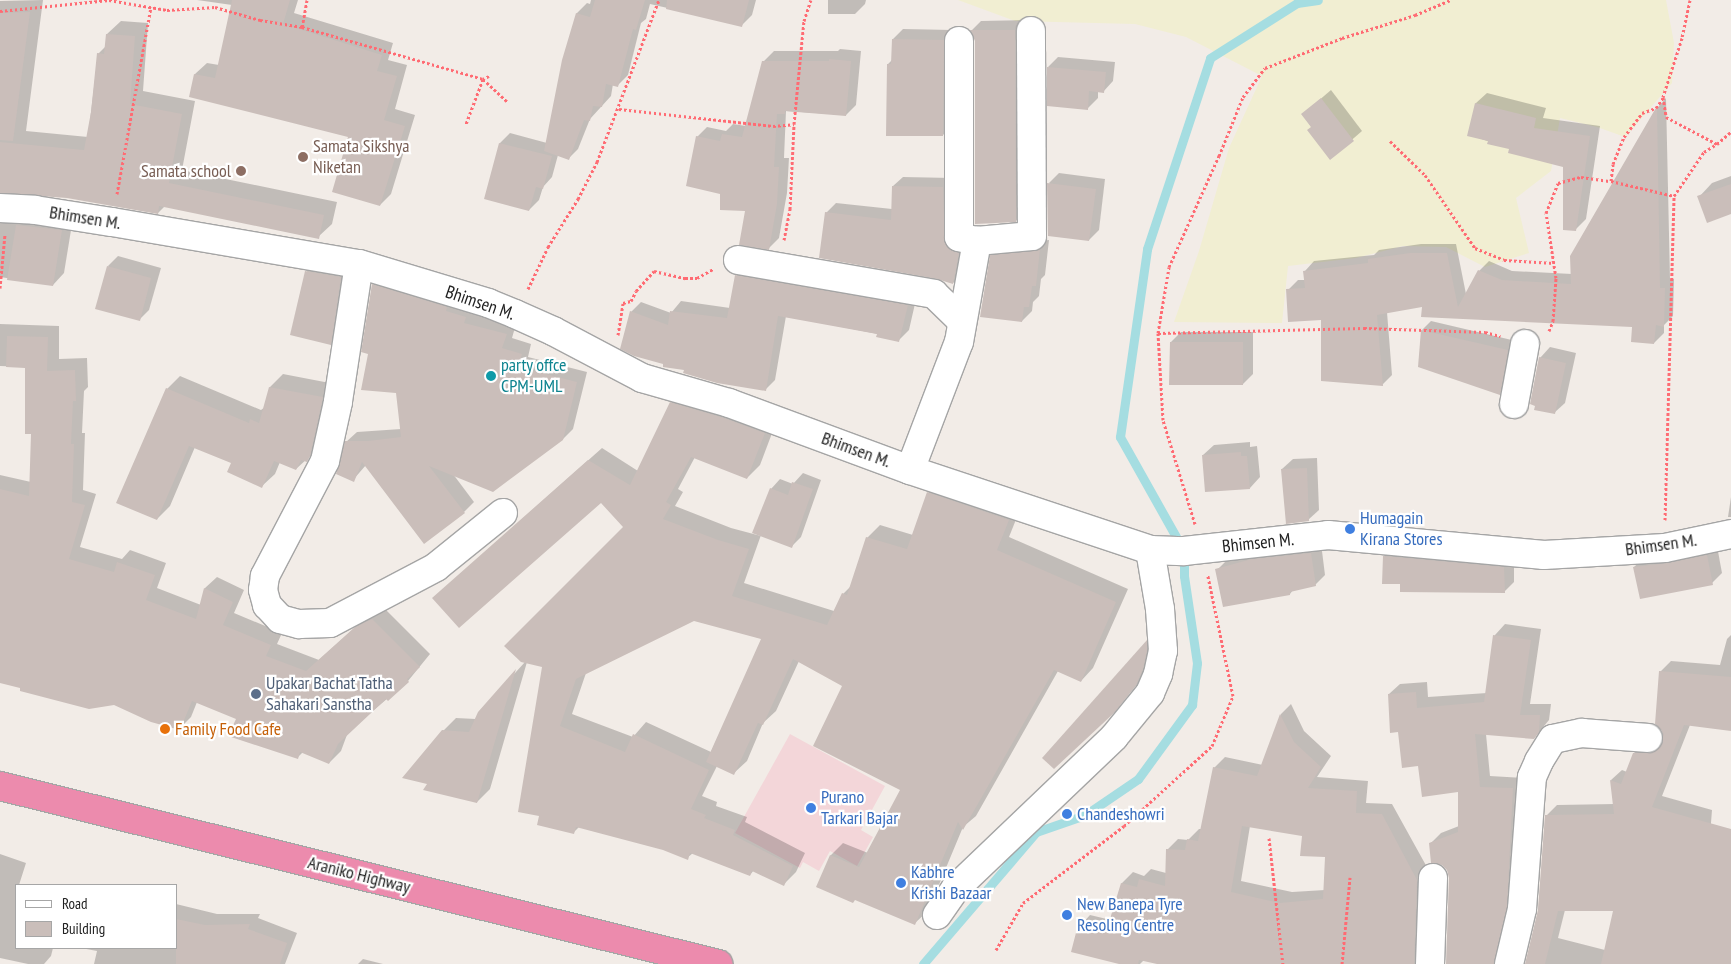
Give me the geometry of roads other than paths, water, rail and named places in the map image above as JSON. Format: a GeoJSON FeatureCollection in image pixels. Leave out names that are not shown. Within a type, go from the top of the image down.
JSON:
{"type":"FeatureCollection","features":[{"type":"Feature","properties":{"kind":"highway","name":"Araniko Highway"},"geometry":{"type":"LineString","coordinates":[[0,786],[718,964]]}},
{"type":"Feature","properties":{"kind":"street"},"geometry":{"type":"LineString","coordinates":[[959,41],[959,237],[977,241],[1032,236],[1031,31]]}},
{"type":"Feature","properties":{"kind":"street","name":"Bhimsen M."},"geometry":{"type":"LineString","coordinates":[[3,208],[35,210],[112,222],[359,264],[488,303],[553,331],[642,378],[729,403],[910,470],[1150,550],[1184,551],[1328,535],[1544,555],[1665,548],[1731,534]]}},
{"type":"Feature","properties":{"kind":"street"},"geometry":{"type":"LineString","coordinates":[[910,470],[959,342],[977,241]]}},
{"type":"Feature","properties":{"kind":"street"},"geometry":{"type":"LineString","coordinates":[[740,261],[934,294],[962,320]]}},
{"type":"Feature","properties":{"kind":"street"},"geometry":{"type":"LineString","coordinates":[[359,264],[338,402],[325,461],[265,576],[263,590],[267,605],[280,619],[299,624],[330,623],[436,567],[503,513]]}},
{"type":"Feature","properties":{"kind":"street"},"geometry":{"type":"LineString","coordinates":[[1514,404],[1525,344]]}},
{"type":"Feature","properties":{"kind":"street"},"geometry":{"type":"LineString","coordinates":[[937,915],[956,888],[1114,737],[1150,693],[1158,674],[1163,651],[1160,609],[1150,550]]}},
{"type":"Feature","properties":{"kind":"street"},"geometry":{"type":"LineString","coordinates":[[1509,964],[1522,909],[1532,777],[1539,761],[1553,739],[1582,733],[1648,738]]}},
{"type":"Feature","properties":{"kind":"street"},"geometry":{"type":"LineString","coordinates":[[1430,964],[1433,878]]}},
{"type":"Feature","properties":{"kind":"waterway"},"geometry":{"type":"LineString","coordinates":[[923,964],[1036,832],[1085,815],[1138,779],[1192,705],[1197,663],[1184,576],[1184,551],[1120,437],[1147,249],[1210,58],[1297,3],[1318,0]]}},
{"type":"Feature","properties":{"kind":"place","name":"Samata Sikshya Niketan"},"geometry":{"type":"Point","coordinates":[303,157]}},
{"type":"Feature","properties":{"kind":"place","name":"Samata school"},"geometry":{"type":"Point","coordinates":[241,171]}},
{"type":"Feature","properties":{"kind":"place","name":"party offce CPM-UML"},"geometry":{"type":"Point","coordinates":[491,376]}},
{"type":"Feature","properties":{"kind":"place","name":"Humagain Kirana Stores"},"geometry":{"type":"Point","coordinates":[1350,529]}},
{"type":"Feature","properties":{"kind":"place","name":"Upakar Bachat Tatha Sahakari Sanstha"},"geometry":{"type":"Point","coordinates":[256,694]}},
{"type":"Feature","properties":{"kind":"place","name":"Family Food Cafe"},"geometry":{"type":"Point","coordinates":[165,729]}},
{"type":"Feature","properties":{"kind":"place","name":"Purano Tarkari Bajar"},"geometry":{"type":"Point","coordinates":[811,808]}},
{"type":"Feature","properties":{"kind":"place","name":"Chandeshowri"},"geometry":{"type":"Point","coordinates":[1067,814]}},
{"type":"Feature","properties":{"kind":"place","name":"Kabhre Krishi Bazaar"},"geometry":{"type":"Point","coordinates":[901,883]}},
{"type":"Feature","properties":{"kind":"place","name":"New Banepa Tyre Resoling Centre"},"geometry":{"type":"Point","coordinates":[1067,915]}}]}
